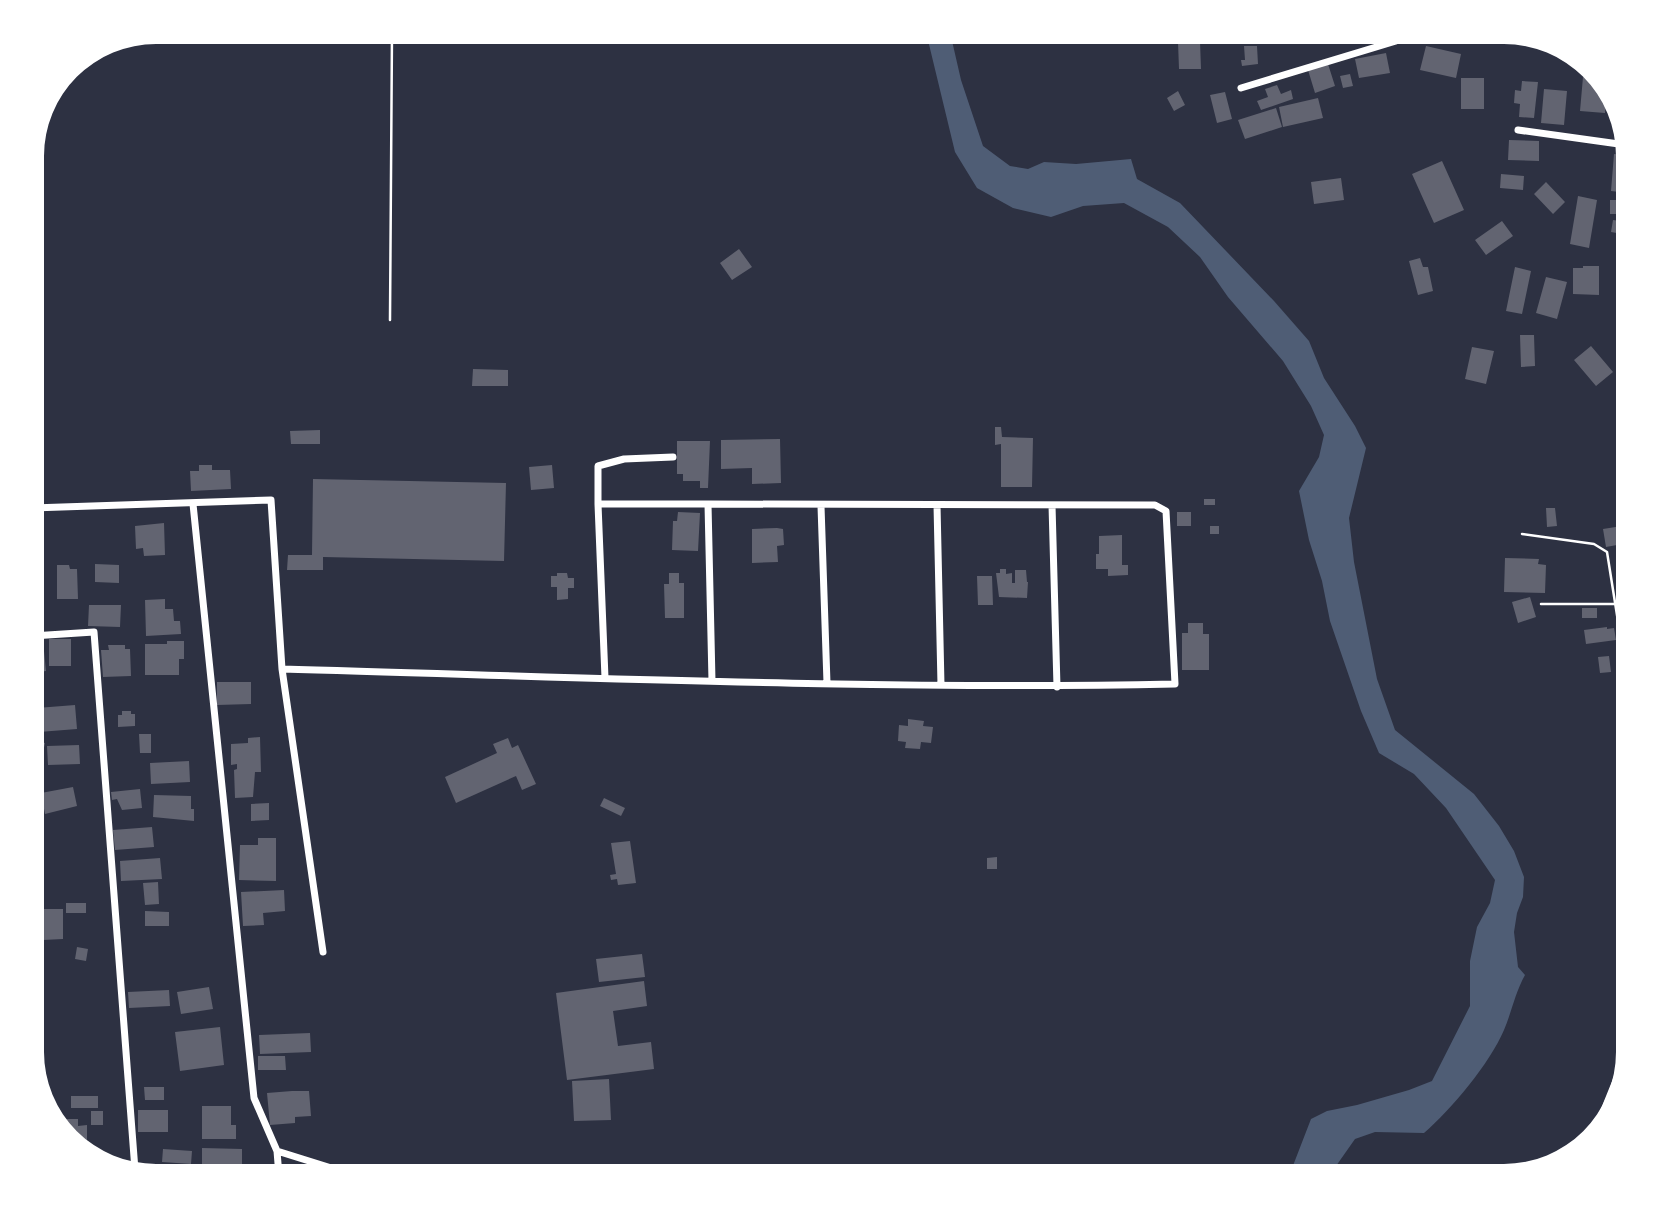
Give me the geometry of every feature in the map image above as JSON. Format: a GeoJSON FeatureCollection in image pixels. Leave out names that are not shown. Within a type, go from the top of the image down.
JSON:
{"type":"FeatureCollection","features":[{"type":"Feature","properties":{"kind":"street"},"geometry":{"type":"LineString","coordinates":[[1241,88],[1386,44]]}},
{"type":"Feature","properties":{"kind":"street"},"geometry":{"type":"LineString","coordinates":[[1518,130],[1615,143]]}},
{"type":"Feature","properties":{"kind":"street"},"geometry":{"type":"LineString","coordinates":[[605,678],[598,466],[624,459],[673,457]]}},
{"type":"Feature","properties":{"kind":"street"},"geometry":{"type":"LineString","coordinates":[[44,508],[271,500],[282,669],[323,952]]}},
{"type":"Feature","properties":{"kind":"street"},"geometry":{"type":"LineString","coordinates":[[193,504],[254,1098],[277,1151],[278,1164]]}},
{"type":"Feature","properties":{"kind":"street"},"geometry":{"type":"LineString","coordinates":[[282,669],[1057,687],[1175,684],[1166,511],[1155,505],[598,504]]}},
{"type":"Feature","properties":{"kind":"street"},"geometry":{"type":"LineString","coordinates":[[708,504],[712,681]]}},
{"type":"Feature","properties":{"kind":"street"},"geometry":{"type":"LineString","coordinates":[[937,505],[941,685]]}},
{"type":"Feature","properties":{"kind":"street"},"geometry":{"type":"LineString","coordinates":[[1052,505],[1057,687]]}},
{"type":"Feature","properties":{"kind":"street"},"geometry":{"type":"LineString","coordinates":[[821,506],[827,683]]}},
{"type":"Feature","properties":{"kind":"street"},"geometry":{"type":"LineString","coordinates":[[44,635],[94,632],[134,1162]]}},
{"type":"Feature","properties":{"kind":"street"},"geometry":{"type":"LineString","coordinates":[[277,1151],[317,1164]]}},
{"type":"Feature","properties":{"kind":"path"},"geometry":{"type":"LineString","coordinates":[[390,320],[392,44]]}},
{"type":"Feature","properties":{"kind":"path"},"geometry":{"type":"LineString","coordinates":[[1522,534],[1594,544],[1607,552],[1616,614]]}},
{"type":"Feature","properties":{"kind":"path"},"geometry":{"type":"LineString","coordinates":[[1541,604],[1614,604]]}},
{"type":"Feature","properties":{"kind":"water"},"geometry":{"type":"Polygon","coordinates":[[[929,44],[953,44],[961,80],[983,146],[1010,166],[1028,169],[1044,162],[1076,164],[1131,159],[1137,179],[1180,203],[1309,341],[1324,378],[1366,448],[1349,518],[1354,562],[1377,679],[1395,730],[1474,794],[1499,826],[1514,851],[1524,877],[1523,897],[1514,932],[1518,967],[1525,975],[1504,1030],[1480,1071],[1424,1133],[1375,1132],[1355,1139],[1337,1164],[1294,1164],[1311,1119],[1327,1111],[1357,1105],[1432,1081],[1470,1006],[1470,961],[1477,927],[1490,903],[1495,880],[1446,808],[1414,774],[1379,753],[1361,711],[1330,621],[1299,491],[1319,457],[1324,435],[1311,406],[1283,361],[1228,297],[1200,257],[1168,227],[1124,203],[1083,206],[1051,217],[1013,208],[977,188],[955,152],[929,44]]]}},
{"type":"Feature","properties":{"kind":"building"},"geometry":{"type":"Polygon","coordinates":[[[1178,44],[1200,44],[1201,69],[1179,69],[1178,44]]]}},
{"type":"Feature","properties":{"kind":"building"},"geometry":{"type":"Polygon","coordinates":[[[1244,46],[1257,46],[1258,64],[1242,66],[1241,60],[1245,60],[1244,46]]]}},
{"type":"Feature","properties":{"kind":"building"},"geometry":{"type":"Polygon","coordinates":[[[1426,46],[1461,54],[1456,78],[1420,70],[1426,46]]]}},
{"type":"Feature","properties":{"kind":"building"},"geometry":{"type":"Polygon","coordinates":[[[1386,53],[1390,73],[1359,78],[1355,59],[1386,53]]]}},
{"type":"Feature","properties":{"kind":"building"},"geometry":{"type":"Polygon","coordinates":[[[1328,64],[1335,86],[1315,93],[1308,70],[1328,64]]]}},
{"type":"Feature","properties":{"kind":"building"},"geometry":{"type":"Polygon","coordinates":[[[1350,74],[1353,86],[1343,88],[1340,76],[1350,74]]]}},
{"type":"Feature","properties":{"kind":"building"},"geometry":{"type":"Polygon","coordinates":[[[1583,77],[1605,106],[1605,113],[1580,111],[1583,77]]]}},
{"type":"Feature","properties":{"kind":"building"},"geometry":{"type":"Polygon","coordinates":[[[1461,78],[1484,78],[1484,109],[1461,109],[1461,78]]]}},
{"type":"Feature","properties":{"kind":"building"},"geometry":{"type":"Polygon","coordinates":[[[1522,81],[1538,82],[1534,118],[1519,117],[1520,104],[1514,103],[1515,90],[1521,91],[1522,81]]]}},
{"type":"Feature","properties":{"kind":"building"},"geometry":{"type":"Polygon","coordinates":[[[1277,85],[1281,94],[1291,90],[1293,99],[1261,110],[1257,101],[1268,97],[1265,89],[1277,85]]]}},
{"type":"Feature","properties":{"kind":"building"},"geometry":{"type":"Polygon","coordinates":[[[1544,89],[1567,91],[1564,125],[1541,123],[1544,89]]]}},
{"type":"Feature","properties":{"kind":"building"},"geometry":{"type":"Polygon","coordinates":[[[1178,91],[1185,105],[1174,111],[1167,98],[1178,91]]]}},
{"type":"Feature","properties":{"kind":"building"},"geometry":{"type":"Polygon","coordinates":[[[1225,92],[1232,119],[1217,123],[1210,95],[1225,92]]]}},
{"type":"Feature","properties":{"kind":"building"},"geometry":{"type":"Polygon","coordinates":[[[1318,98],[1323,118],[1283,127],[1279,107],[1318,98]]]}},
{"type":"Feature","properties":{"kind":"building"},"geometry":{"type":"Polygon","coordinates":[[[1276,108],[1282,127],[1245,139],[1238,120],[1276,108]]]}},
{"type":"Feature","properties":{"kind":"building"},"geometry":{"type":"Polygon","coordinates":[[[1509,140],[1539,141],[1539,161],[1508,160],[1509,140]]]}},
{"type":"Feature","properties":{"kind":"building"},"geometry":{"type":"Polygon","coordinates":[[[1614,154],[1616,192],[1611,191],[1614,154]]]}},
{"type":"Feature","properties":{"kind":"building"},"geometry":{"type":"Polygon","coordinates":[[[1442,161],[1464,210],[1434,223],[1412,174],[1442,161]]]}},
{"type":"Feature","properties":{"kind":"building"},"geometry":{"type":"Polygon","coordinates":[[[1501,174],[1524,176],[1523,190],[1500,188],[1501,174]]]}},
{"type":"Feature","properties":{"kind":"building"},"geometry":{"type":"Polygon","coordinates":[[[1341,178],[1344,200],[1314,204],[1311,182],[1341,178]]]}},
{"type":"Feature","properties":{"kind":"building"},"geometry":{"type":"Polygon","coordinates":[[[1546,182],[1565,202],[1553,214],[1534,194],[1546,182]]]}},
{"type":"Feature","properties":{"kind":"building"},"geometry":{"type":"Polygon","coordinates":[[[1578,196],[1597,200],[1589,248],[1570,244],[1578,196]]]}},
{"type":"Feature","properties":{"kind":"building"},"geometry":{"type":"Polygon","coordinates":[[[1610,200],[1616,200],[1616,214],[1610,214],[1610,200]]]}},
{"type":"Feature","properties":{"kind":"building"},"geometry":{"type":"Polygon","coordinates":[[[1613,220],[1616,220],[1616,233],[1611,232],[1613,220]]]}},
{"type":"Feature","properties":{"kind":"building"},"geometry":{"type":"Polygon","coordinates":[[[1502,221],[1513,236],[1486,255],[1475,240],[1502,221]]]}},
{"type":"Feature","properties":{"kind":"building"},"geometry":{"type":"Polygon","coordinates":[[[739,249],[752,267],[732,280],[720,263],[739,249]]]}},
{"type":"Feature","properties":{"kind":"building"},"geometry":{"type":"Polygon","coordinates":[[[1420,258],[1423,267],[1428,267],[1433,291],[1418,295],[1409,261],[1420,258]]]}},
{"type":"Feature","properties":{"kind":"building"},"geometry":{"type":"Polygon","coordinates":[[[1599,266],[1599,295],[1573,294],[1573,268],[1599,266]]]}},
{"type":"Feature","properties":{"kind":"building"},"geometry":{"type":"Polygon","coordinates":[[[1515,267],[1531,271],[1522,314],[1506,311],[1515,267]]]}},
{"type":"Feature","properties":{"kind":"building"},"geometry":{"type":"Polygon","coordinates":[[[1546,277],[1567,282],[1557,319],[1536,313],[1546,277]]]}},
{"type":"Feature","properties":{"kind":"building"},"geometry":{"type":"Polygon","coordinates":[[[1520,335],[1534,335],[1535,366],[1521,367],[1520,335]]]}},
{"type":"Feature","properties":{"kind":"building"},"geometry":{"type":"Polygon","coordinates":[[[1591,346],[1613,372],[1596,386],[1574,360],[1591,346]]]}},
{"type":"Feature","properties":{"kind":"building"},"geometry":{"type":"Polygon","coordinates":[[[1472,347],[1494,351],[1486,384],[1465,379],[1472,347]]]}},
{"type":"Feature","properties":{"kind":"building"},"geometry":{"type":"Polygon","coordinates":[[[473,369],[508,370],[508,386],[472,386],[473,369]]]}},
{"type":"Feature","properties":{"kind":"building"},"geometry":{"type":"Polygon","coordinates":[[[995,427],[1001,427],[1002,437],[1033,438],[1032,487],[1001,487],[1001,444],[995,445],[995,427]]]}},
{"type":"Feature","properties":{"kind":"building"},"geometry":{"type":"Polygon","coordinates":[[[320,430],[320,444],[291,444],[290,431],[320,430]]]}},
{"type":"Feature","properties":{"kind":"building"},"geometry":{"type":"Polygon","coordinates":[[[780,439],[781,483],[752,484],[752,468],[721,469],[721,440],[780,439]]]}},
{"type":"Feature","properties":{"kind":"building"},"geometry":{"type":"Polygon","coordinates":[[[677,441],[710,441],[708,488],[700,488],[700,481],[683,481],[683,474],[677,474],[677,441]]]}},
{"type":"Feature","properties":{"kind":"building"},"geometry":{"type":"Polygon","coordinates":[[[199,465],[212,465],[212,470],[230,470],[231,489],[191,491],[190,471],[199,471],[199,465]]]}},
{"type":"Feature","properties":{"kind":"building"},"geometry":{"type":"Polygon","coordinates":[[[552,465],[554,488],[531,490],[529,467],[552,465]]]}},
{"type":"Feature","properties":{"kind":"building"},"geometry":{"type":"Polygon","coordinates":[[[313,479],[506,483],[504,561],[323,557],[323,570],[287,570],[288,555],[312,555],[313,479]]]}},
{"type":"Feature","properties":{"kind":"building"},"geometry":{"type":"Polygon","coordinates":[[[1204,499],[1215,499],[1215,505],[1204,505],[1204,499]]]}},
{"type":"Feature","properties":{"kind":"building"},"geometry":{"type":"Polygon","coordinates":[[[1546,508],[1555,508],[1557,526],[1547,527],[1546,508]]]}},
{"type":"Feature","properties":{"kind":"building"},"geometry":{"type":"Polygon","coordinates":[[[678,512],[700,513],[698,551],[672,550],[673,521],[677,521],[678,512]]]}},
{"type":"Feature","properties":{"kind":"building"},"geometry":{"type":"Polygon","coordinates":[[[1177,512],[1191,512],[1191,526],[1177,526],[1177,512]]]}},
{"type":"Feature","properties":{"kind":"building"},"geometry":{"type":"Polygon","coordinates":[[[164,523],[165,555],[144,556],[143,548],[136,549],[135,526],[164,523]]]}},
{"type":"Feature","properties":{"kind":"building"},"geometry":{"type":"Polygon","coordinates":[[[1210,526],[1219,526],[1219,534],[1210,534],[1210,526]]]}},
{"type":"Feature","properties":{"kind":"building"},"geometry":{"type":"Polygon","coordinates":[[[1616,527],[1616,545],[1606,547],[1603,529],[1616,527]]]}},
{"type":"Feature","properties":{"kind":"building"},"geometry":{"type":"Polygon","coordinates":[[[752,529],[783,529],[784,545],[777,546],[778,562],[752,563],[752,529]]]}},
{"type":"Feature","properties":{"kind":"building"},"geometry":{"type":"Polygon","coordinates":[[[1122,535],[1122,565],[1128,565],[1128,575],[1108,576],[1108,569],[1096,569],[1099,536],[1122,535]]]}},
{"type":"Feature","properties":{"kind":"building"},"geometry":{"type":"Polygon","coordinates":[[[1505,558],[1539,559],[1538,564],[1546,565],[1545,593],[1504,592],[1505,558]]]}},
{"type":"Feature","properties":{"kind":"building"},"geometry":{"type":"Polygon","coordinates":[[[95,564],[119,565],[119,583],[95,582],[95,564]]]}},
{"type":"Feature","properties":{"kind":"building"},"geometry":{"type":"Polygon","coordinates":[[[57,565],[69,565],[70,569],[77,569],[78,599],[57,599],[57,565]]]}},
{"type":"Feature","properties":{"kind":"building"},"geometry":{"type":"Polygon","coordinates":[[[1000,569],[1006,569],[1006,574],[1012,573],[1012,583],[1015,583],[1015,570],[1026,570],[1027,598],[999,597],[996,573],[1000,573],[1000,569]]]}},
{"type":"Feature","properties":{"kind":"building"},"geometry":{"type":"Polygon","coordinates":[[[557,573],[567,573],[568,578],[574,578],[574,588],[568,588],[568,599],[557,600],[557,587],[551,587],[551,576],[557,576],[557,573]]]}},
{"type":"Feature","properties":{"kind":"building"},"geometry":{"type":"Polygon","coordinates":[[[669,573],[679,573],[679,583],[684,583],[684,618],[665,618],[664,584],[669,584],[669,573]]]}},
{"type":"Feature","properties":{"kind":"building"},"geometry":{"type":"Polygon","coordinates":[[[977,576],[992,576],[993,605],[978,605],[977,576]]]}},
{"type":"Feature","properties":{"kind":"building"},"geometry":{"type":"Polygon","coordinates":[[[1530,597],[1536,617],[1518,623],[1512,602],[1530,597]]]}},
{"type":"Feature","properties":{"kind":"building"},"geometry":{"type":"Polygon","coordinates":[[[165,599],[165,609],[173,609],[174,621],[180,621],[181,634],[146,636],[145,600],[165,599]]]}},
{"type":"Feature","properties":{"kind":"building"},"geometry":{"type":"Polygon","coordinates":[[[89,605],[121,605],[120,627],[88,626],[89,605]]]}},
{"type":"Feature","properties":{"kind":"building"},"geometry":{"type":"Polygon","coordinates":[[[1582,608],[1597,608],[1597,618],[1582,618],[1582,608]]]}},
{"type":"Feature","properties":{"kind":"building"},"geometry":{"type":"Polygon","coordinates":[[[1188,623],[1203,623],[1203,634],[1209,634],[1209,670],[1182,670],[1182,633],[1188,633],[1188,623]]]}},
{"type":"Feature","properties":{"kind":"building"},"geometry":{"type":"Polygon","coordinates":[[[1614,628],[1616,640],[1586,644],[1584,630],[1614,628]]]}},
{"type":"Feature","properties":{"kind":"building"},"geometry":{"type":"Polygon","coordinates":[[[49,639],[71,639],[71,666],[49,666],[49,639]]]}},
{"type":"Feature","properties":{"kind":"building"},"geometry":{"type":"Polygon","coordinates":[[[167,641],[184,641],[184,659],[179,659],[179,675],[145,675],[145,644],[167,644],[167,641]]]}},
{"type":"Feature","properties":{"kind":"building"},"geometry":{"type":"Polygon","coordinates":[[[108,645],[125,645],[125,649],[130,649],[131,676],[103,677],[101,650],[109,650],[108,645]]]}},
{"type":"Feature","properties":{"kind":"building"},"geometry":{"type":"Polygon","coordinates":[[[1609,656],[1611,672],[1600,673],[1598,657],[1609,656]]]}},
{"type":"Feature","properties":{"kind":"building"},"geometry":{"type":"Polygon","coordinates":[[[217,682],[251,682],[251,704],[217,705],[217,682]]]}},
{"type":"Feature","properties":{"kind":"building"},"geometry":{"type":"Polygon","coordinates":[[[75,705],[77,729],[44,732],[44,707],[75,705]]]}},
{"type":"Feature","properties":{"kind":"building"},"geometry":{"type":"Polygon","coordinates":[[[122,711],[135,714],[135,726],[118,727],[118,715],[122,715],[122,711]]]}},
{"type":"Feature","properties":{"kind":"building"},"geometry":{"type":"Polygon","coordinates":[[[908,719],[924,721],[923,726],[933,727],[931,743],[921,742],[920,749],[905,748],[906,742],[898,741],[899,725],[908,726],[908,719]]]}},
{"type":"Feature","properties":{"kind":"building"},"geometry":{"type":"Polygon","coordinates":[[[139,734],[151,734],[151,753],[140,753],[139,734]]]}},
{"type":"Feature","properties":{"kind":"building"},"geometry":{"type":"Polygon","coordinates":[[[260,737],[261,772],[255,772],[253,797],[235,798],[234,770],[237,769],[237,764],[231,765],[231,744],[248,743],[248,738],[260,737]]]}},
{"type":"Feature","properties":{"kind":"building"},"geometry":{"type":"Polygon","coordinates":[[[508,738],[512,748],[518,745],[536,784],[522,790],[516,776],[456,803],[445,777],[497,753],[493,744],[508,738]]]}},
{"type":"Feature","properties":{"kind":"building"},"geometry":{"type":"Polygon","coordinates":[[[79,745],[80,764],[48,765],[47,746],[79,745]]]}},
{"type":"Feature","properties":{"kind":"building"},"geometry":{"type":"Polygon","coordinates":[[[189,761],[190,782],[151,784],[150,763],[189,761]]]}},
{"type":"Feature","properties":{"kind":"building"},"geometry":{"type":"Polygon","coordinates":[[[73,787],[77,806],[45,814],[44,792],[73,787]]]}},
{"type":"Feature","properties":{"kind":"building"},"geometry":{"type":"Polygon","coordinates":[[[140,789],[142,808],[122,810],[117,799],[112,800],[111,792],[140,789]]]}},
{"type":"Feature","properties":{"kind":"building"},"geometry":{"type":"Polygon","coordinates":[[[154,795],[191,796],[194,821],[153,817],[154,795]]]}},
{"type":"Feature","properties":{"kind":"building"},"geometry":{"type":"Polygon","coordinates":[[[604,798],[625,808],[621,816],[600,806],[604,798]]]}},
{"type":"Feature","properties":{"kind":"building"},"geometry":{"type":"Polygon","coordinates":[[[269,803],[269,820],[251,821],[251,804],[269,803]]]}},
{"type":"Feature","properties":{"kind":"building"},"geometry":{"type":"Polygon","coordinates":[[[152,827],[154,847],[115,850],[113,830],[152,827]]]}},
{"type":"Feature","properties":{"kind":"building"},"geometry":{"type":"Polygon","coordinates":[[[258,838],[276,838],[276,881],[239,880],[240,845],[258,845],[258,838]]]}},
{"type":"Feature","properties":{"kind":"building"},"geometry":{"type":"Polygon","coordinates":[[[630,841],[636,883],[618,885],[617,879],[611,880],[610,875],[616,874],[611,843],[630,841]]]}},
{"type":"Feature","properties":{"kind":"building"},"geometry":{"type":"Polygon","coordinates":[[[997,857],[997,869],[987,869],[987,858],[997,857]]]}},
{"type":"Feature","properties":{"kind":"building"},"geometry":{"type":"Polygon","coordinates":[[[160,858],[162,879],[121,881],[120,861],[160,858]]]}},
{"type":"Feature","properties":{"kind":"building"},"geometry":{"type":"Polygon","coordinates":[[[158,882],[159,904],[145,905],[143,883],[158,882]]]}},
{"type":"Feature","properties":{"kind":"building"},"geometry":{"type":"Polygon","coordinates":[[[284,890],[285,911],[263,913],[264,925],[243,926],[241,892],[284,890]]]}},
{"type":"Feature","properties":{"kind":"building"},"geometry":{"type":"Polygon","coordinates":[[[66,903],[86,903],[86,913],[66,913],[66,903]]]}},
{"type":"Feature","properties":{"kind":"building"},"geometry":{"type":"Polygon","coordinates":[[[44,909],[63,909],[63,939],[44,940],[44,909]]]}},
{"type":"Feature","properties":{"kind":"building"},"geometry":{"type":"Polygon","coordinates":[[[145,911],[169,912],[169,926],[145,926],[145,911]]]}},
{"type":"Feature","properties":{"kind":"building"},"geometry":{"type":"Polygon","coordinates":[[[77,947],[88,949],[86,961],[75,959],[77,947]]]}},
{"type":"Feature","properties":{"kind":"building"},"geometry":{"type":"Polygon","coordinates":[[[642,954],[645,977],[599,982],[596,959],[642,954]]]}},
{"type":"Feature","properties":{"kind":"building"},"geometry":{"type":"Polygon","coordinates":[[[644,981],[647,1006],[613,1011],[618,1046],[651,1042],[654,1069],[567,1080],[556,993],[644,981]]]}},
{"type":"Feature","properties":{"kind":"building"},"geometry":{"type":"Polygon","coordinates":[[[209,987],[213,1009],[181,1014],[177,992],[209,987]]]}},
{"type":"Feature","properties":{"kind":"building"},"geometry":{"type":"Polygon","coordinates":[[[169,990],[170,1006],[129,1008],[128,992],[169,990]]]}},
{"type":"Feature","properties":{"kind":"building"},"geometry":{"type":"Polygon","coordinates":[[[220,1027],[224,1065],[180,1071],[175,1032],[220,1027]]]}},
{"type":"Feature","properties":{"kind":"building"},"geometry":{"type":"Polygon","coordinates":[[[310,1033],[311,1052],[260,1054],[259,1035],[310,1033]]]}},
{"type":"Feature","properties":{"kind":"building"},"geometry":{"type":"Polygon","coordinates":[[[258,1056],[285,1056],[286,1070],[258,1070],[258,1056]]]}},
{"type":"Feature","properties":{"kind":"building"},"geometry":{"type":"Polygon","coordinates":[[[609,1079],[611,1120],[574,1121],[572,1081],[609,1079]]]}},
{"type":"Feature","properties":{"kind":"building"},"geometry":{"type":"Polygon","coordinates":[[[144,1087],[164,1087],[164,1100],[145,1100],[144,1087]]]}},
{"type":"Feature","properties":{"kind":"building"},"geometry":{"type":"Polygon","coordinates":[[[309,1091],[311,1116],[295,1117],[295,1123],[270,1125],[267,1093],[309,1091]]]}},
{"type":"Feature","properties":{"kind":"building"},"geometry":{"type":"Polygon","coordinates":[[[71,1096],[98,1096],[98,1108],[71,1108],[71,1096]]]}},
{"type":"Feature","properties":{"kind":"building"},"geometry":{"type":"Polygon","coordinates":[[[202,1106],[231,1106],[231,1125],[236,1125],[236,1139],[202,1139],[202,1106]]]}},
{"type":"Feature","properties":{"kind":"building"},"geometry":{"type":"Polygon","coordinates":[[[138,1110],[168,1110],[168,1132],[138,1132],[138,1110]]]}},
{"type":"Feature","properties":{"kind":"building"},"geometry":{"type":"Polygon","coordinates":[[[91,1111],[103,1111],[103,1125],[91,1125],[91,1111]]]}},
{"type":"Feature","properties":{"kind":"building"},"geometry":{"type":"Polygon","coordinates":[[[67,1119],[78,1119],[78,1126],[87,1125],[87,1140],[72,1126],[67,1119]]]}},
{"type":"Feature","properties":{"kind":"building"},"geometry":{"type":"Polygon","coordinates":[[[202,1148],[242,1149],[242,1164],[202,1164],[202,1148]]]}},
{"type":"Feature","properties":{"kind":"building"},"geometry":{"type":"Polygon","coordinates":[[[163,1149],[192,1151],[191,1164],[162,1162],[163,1149]]]}}]}
